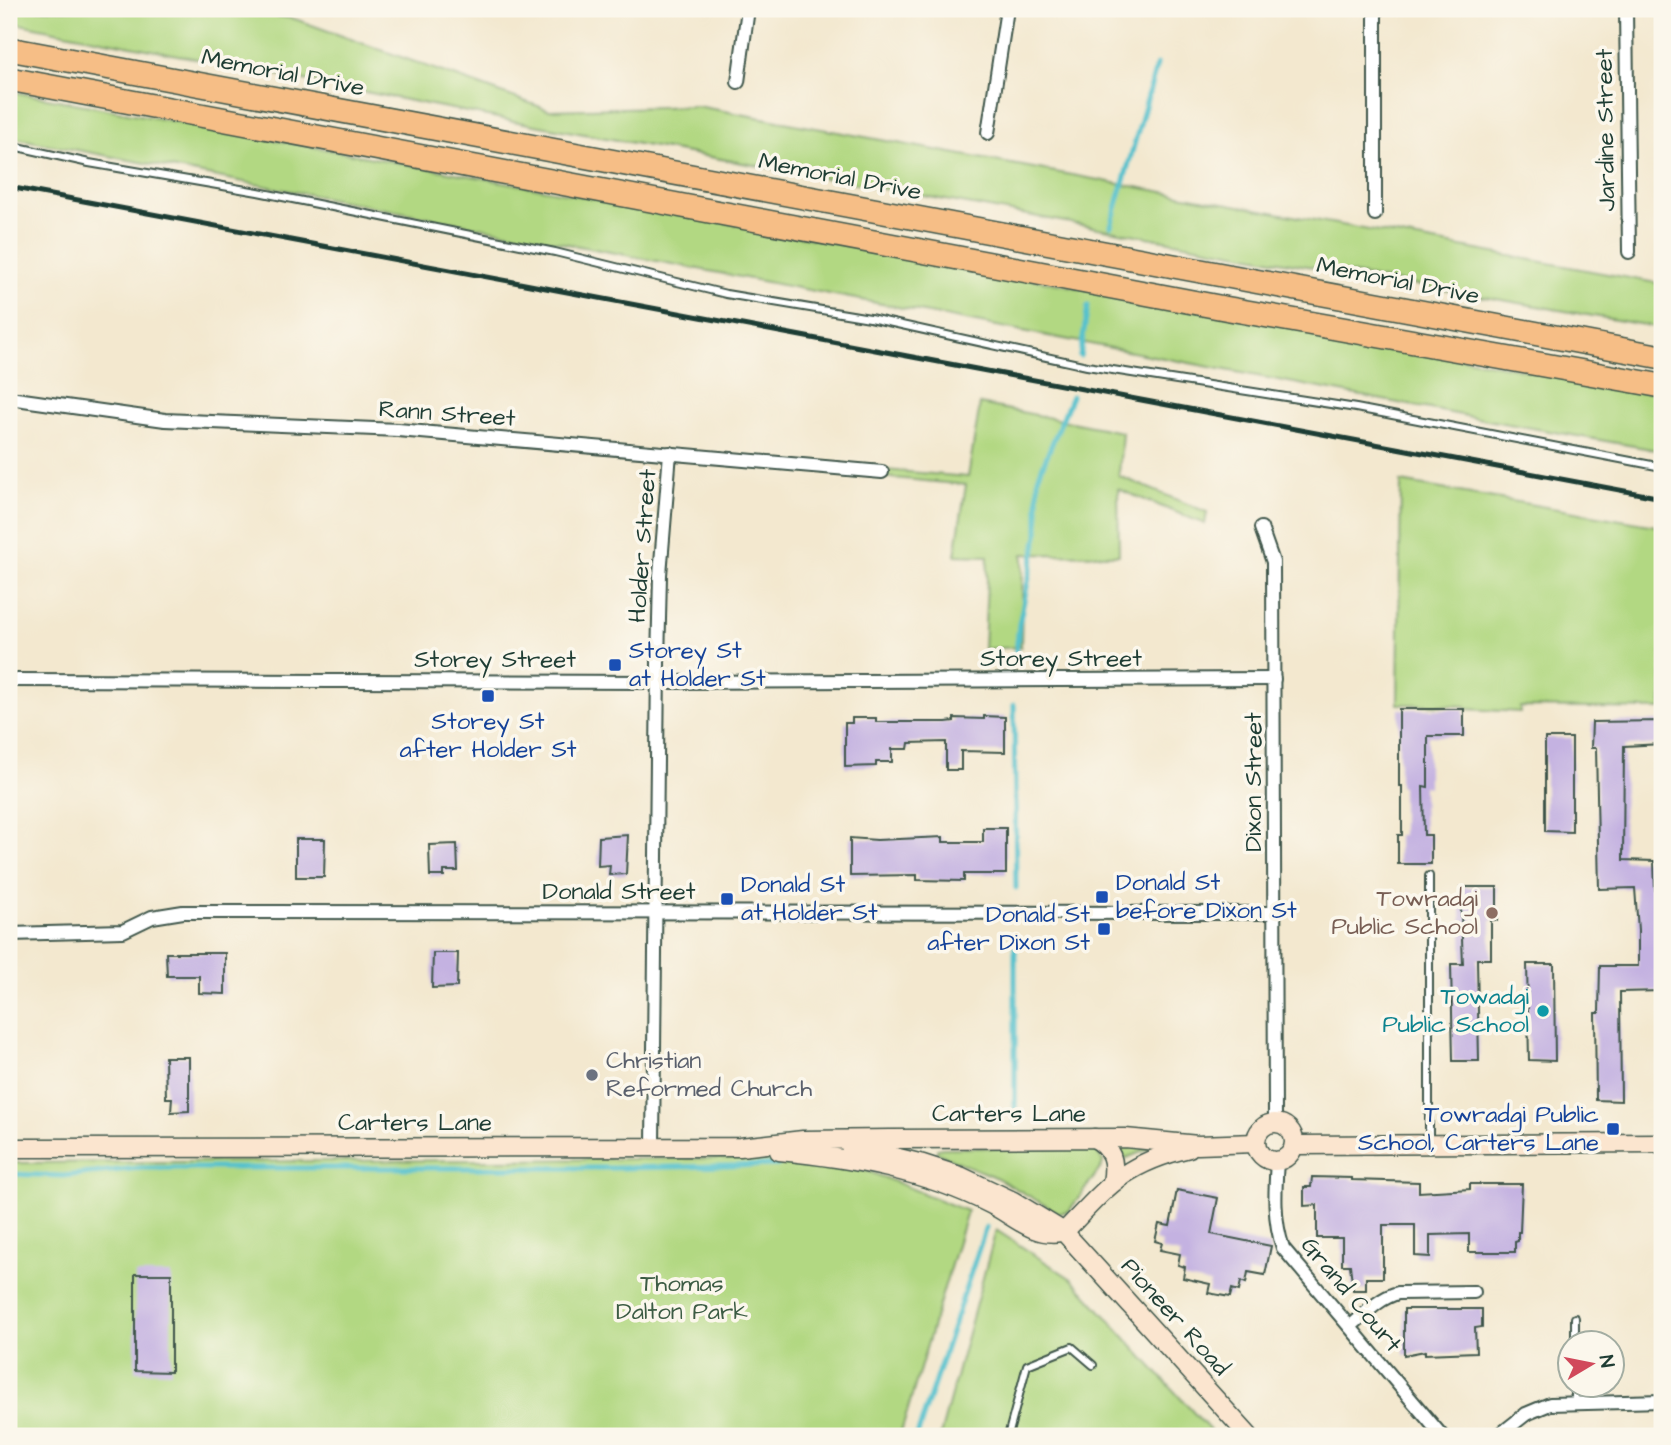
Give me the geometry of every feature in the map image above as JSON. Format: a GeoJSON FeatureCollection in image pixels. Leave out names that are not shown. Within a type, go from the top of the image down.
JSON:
{"type":"FeatureCollection","features":[{"type":"Feature","properties":{"kind":"highway","name":"Memorial Drive"},"geometry":{"type":"LineString","coordinates":[[9,49],[1662,357]]}},
{"type":"Feature","properties":{"kind":"highway"},"geometry":{"type":"LineString","coordinates":[[9,79],[1224,308],[1662,386]]}},
{"type":"Feature","properties":{"kind":"main road"},"geometry":{"type":"LineString","coordinates":[[1275,1122],[1290,1129],[1295,1145],[1289,1156],[1277,1161],[1265,1158],[1257,1149],[1256,1143],[1263,1126],[1275,1122]]}},
{"type":"Feature","properties":{"kind":"main road"},"geometry":{"type":"LineString","coordinates":[[1094,1138],[1109,1149],[1114,1163],[1112,1182]]}},
{"type":"Feature","properties":{"kind":"main road","name":"Carters Lane"},"geometry":{"type":"LineString","coordinates":[[9,1148],[740,1147],[820,1140],[1094,1138],[1147,1139],[1198,1145],[1256,1143]]}},
{"type":"Feature","properties":{"kind":"main road","name":"Carters Lane"},"geometry":{"type":"LineString","coordinates":[[820,1140],[884,1154]]}},
{"type":"Feature","properties":{"kind":"main road"},"geometry":{"type":"LineString","coordinates":[[1295,1145],[1662,1143]]}},
{"type":"Feature","properties":{"kind":"main road","name":"Carters Lane"},"geometry":{"type":"LineString","coordinates":[[1064,1232],[1112,1182],[1129,1170],[1150,1159],[1198,1145]]}},
{"type":"Feature","properties":{"kind":"main road"},"geometry":{"type":"LineString","coordinates":[[740,1147],[848,1158],[887,1168],[959,1190],[994,1206],[1037,1231],[1064,1232]]}},
{"type":"Feature","properties":{"kind":"main road","name":"Pioneer Road"},"geometry":{"type":"LineString","coordinates":[[884,1154],[923,1164],[987,1187],[1064,1232],[1248,1436]]}},
{"type":"Feature","properties":{"kind":"street"},"geometry":{"type":"LineString","coordinates":[[738,82],[748,9]]}},
{"type":"Feature","properties":{"kind":"street"},"geometry":{"type":"LineString","coordinates":[[988,133],[1007,9]]}},
{"type":"Feature","properties":{"kind":"street"},"geometry":{"type":"LineString","coordinates":[[1375,9],[1375,214]]}},
{"type":"Feature","properties":{"kind":"street","name":"Jardine Street"},"geometry":{"type":"LineString","coordinates":[[1626,9],[1629,251]]}},
{"type":"Feature","properties":{"kind":"street","name":"Rann Street"},"geometry":{"type":"LineString","coordinates":[[9,398],[165,420],[398,430],[882,472]]}},
{"type":"Feature","properties":{"kind":"street","name":"Holder Street"},"geometry":{"type":"LineString","coordinates":[[653,1146],[657,681],[660,575],[670,453]]}},
{"type":"Feature","properties":{"kind":"street","name":"Dixon Street"},"geometry":{"type":"LineString","coordinates":[[1261,528],[1273,562],[1275,1122]]}},
{"type":"Feature","properties":{"kind":"street","name":"Storey Street"},"geometry":{"type":"LineString","coordinates":[[9,680],[1274,679]]}},
{"type":"Feature","properties":{"kind":"street","name":"Donald Street"},"geometry":{"type":"LineString","coordinates":[[9,934],[123,931],[152,917],[183,912],[1275,913]]}},
{"type":"Feature","properties":{"kind":"street","name":"Grand Court"},"geometry":{"type":"LineString","coordinates":[[1277,1161],[1276,1216],[1283,1248],[1442,1436]]}},
{"type":"Feature","properties":{"kind":"street"},"geometry":{"type":"LineString","coordinates":[[1350,1327],[1390,1295],[1474,1292]]}},
{"type":"Feature","properties":{"kind":"street"},"geometry":{"type":"LineString","coordinates":[[1497,1436],[1526,1414],[1550,1404],[1662,1401]]}},
{"type":"Feature","properties":{"kind":"lane"},"geometry":{"type":"LineString","coordinates":[[9,145],[89,163],[366,214],[555,253],[726,294],[870,318],[1087,366],[1356,408],[1662,467]]}},
{"type":"Feature","properties":{"kind":"lane"},"geometry":{"type":"LineString","coordinates":[[1429,876],[1429,1145]]}},
{"type":"Feature","properties":{"kind":"lane"},"geometry":{"type":"LineString","coordinates":[[1575,1318],[1575,1330]]}},
{"type":"Feature","properties":{"kind":"lane"},"geometry":{"type":"LineString","coordinates":[[1008,1436],[1027,1366],[1072,1347],[1093,1365]]}},
{"type":"Feature","properties":{"kind":"green space"},"geometry":{"type":"Polygon","coordinates":[[[9,9],[233,9],[295,19],[549,110],[697,106],[1662,284],[1662,328],[513,121],[9,22],[9,9]]]}},
{"type":"Feature","properties":{"kind":"green space"},"geometry":{"type":"Polygon","coordinates":[[[9,91],[1662,395],[1662,451],[1503,423],[9,137],[9,91]]]}},
{"type":"Feature","properties":{"kind":"green space"},"geometry":{"type":"Polygon","coordinates":[[[980,404],[1122,432],[1119,476],[1207,512],[1205,524],[1118,489],[1119,555],[1023,554],[1021,647],[984,649],[988,556],[955,555],[966,485],[882,477],[885,470],[968,477],[980,404]]]}},
{"type":"Feature","properties":{"kind":"green space"},"geometry":{"type":"Polygon","coordinates":[[[1401,482],[1662,527],[1662,709],[1520,707],[1520,712],[1466,709],[1466,706],[1398,704],[1401,482]]]}},
{"type":"Feature","properties":{"kind":"green space"},"geometry":{"type":"Polygon","coordinates":[[[1087,1147],[1096,1151],[1103,1161],[1102,1166],[1069,1211],[1059,1213],[997,1178],[937,1153],[937,1149],[943,1148],[1087,1147]]]}},
{"type":"Feature","properties":{"kind":"green space"},"geometry":{"type":"Polygon","coordinates":[[[1116,1147],[1154,1147],[1119,1161],[1116,1147]]]}},
{"type":"Feature","properties":{"kind":"green space","name":"Thomas Dalton Park"},"geometry":{"type":"Polygon","coordinates":[[[790,1158],[863,1169],[967,1211],[900,1436],[9,1436],[9,1163],[790,1158]]]}},
{"type":"Feature","properties":{"kind":"green space"},"geometry":{"type":"Polygon","coordinates":[[[996,1230],[1073,1280],[1215,1436],[940,1436],[996,1230]]]}},
{"type":"Feature","properties":{"kind":"building"},"geometry":{"type":"Polygon","coordinates":[[[1399,709],[1464,709],[1464,736],[1428,736],[1428,787],[1423,786],[1424,835],[1431,835],[1431,864],[1398,864],[1398,835],[1402,835],[1399,709]]]}},
{"type":"Feature","properties":{"kind":"building"},"geometry":{"type":"Polygon","coordinates":[[[984,716],[1005,717],[1005,752],[961,751],[961,770],[946,770],[946,742],[909,743],[908,749],[892,749],[892,762],[876,762],[876,766],[845,767],[845,723],[852,723],[852,718],[876,718],[876,722],[946,722],[954,721],[954,718],[984,719],[984,716]]]}},
{"type":"Feature","properties":{"kind":"building"},"geometry":{"type":"Polygon","coordinates":[[[1662,721],[1662,744],[1624,746],[1623,860],[1654,861],[1655,890],[1662,889],[1662,991],[1620,992],[1621,1101],[1596,1100],[1595,1013],[1599,1013],[1600,966],[1638,966],[1638,930],[1635,888],[1599,889],[1596,748],[1591,748],[1592,722],[1662,721]]]}},
{"type":"Feature","properties":{"kind":"building"},"geometry":{"type":"Polygon","coordinates":[[[1545,738],[1572,738],[1572,832],[1545,831],[1545,738]]]}},
{"type":"Feature","properties":{"kind":"building"},"geometry":{"type":"Polygon","coordinates":[[[983,828],[1006,828],[1006,874],[964,874],[964,881],[917,880],[917,875],[850,876],[850,838],[877,840],[943,837],[943,842],[983,842],[983,828]]]}},
{"type":"Feature","properties":{"kind":"building"},"geometry":{"type":"Polygon","coordinates":[[[628,835],[626,874],[609,875],[610,865],[598,866],[599,837],[628,835]]]}},
{"type":"Feature","properties":{"kind":"building"},"geometry":{"type":"Polygon","coordinates":[[[296,839],[325,839],[324,877],[296,877],[296,839]]]}},
{"type":"Feature","properties":{"kind":"building"},"geometry":{"type":"Polygon","coordinates":[[[457,844],[458,871],[444,871],[444,876],[430,876],[429,845],[457,844]]]}},
{"type":"Feature","properties":{"kind":"building"},"geometry":{"type":"Polygon","coordinates":[[[1460,887],[1497,887],[1497,920],[1491,920],[1491,959],[1477,959],[1479,1061],[1453,1061],[1451,964],[1463,964],[1460,887]]]}},
{"type":"Feature","properties":{"kind":"building"},"geometry":{"type":"Polygon","coordinates":[[[166,953],[225,953],[225,994],[199,993],[199,976],[167,976],[166,953]]]}},
{"type":"Feature","properties":{"kind":"building"},"geometry":{"type":"Polygon","coordinates":[[[433,953],[458,953],[457,987],[432,988],[433,953]]]}},
{"type":"Feature","properties":{"kind":"building","name":"Towadgi Public School"},"geometry":{"type":"Polygon","coordinates":[[[1527,964],[1554,964],[1555,1061],[1529,1060],[1527,964]]]}},
{"type":"Feature","properties":{"kind":"building"},"geometry":{"type":"Polygon","coordinates":[[[165,1057],[189,1057],[189,1111],[171,1112],[172,1098],[166,1098],[165,1057]]]}},
{"type":"Feature","properties":{"kind":"building"},"geometry":{"type":"Polygon","coordinates":[[[1312,1177],[1419,1182],[1419,1192],[1470,1189],[1470,1184],[1522,1184],[1520,1232],[1518,1241],[1515,1242],[1515,1252],[1469,1252],[1469,1234],[1430,1235],[1430,1257],[1415,1256],[1415,1225],[1383,1225],[1383,1278],[1366,1278],[1366,1290],[1353,1290],[1350,1265],[1342,1265],[1342,1238],[1317,1238],[1317,1205],[1304,1206],[1304,1187],[1311,1187],[1312,1177]]]}},
{"type":"Feature","properties":{"kind":"building"},"geometry":{"type":"Polygon","coordinates":[[[1177,1190],[1218,1198],[1211,1234],[1271,1246],[1265,1275],[1248,1272],[1246,1283],[1241,1281],[1239,1291],[1232,1289],[1230,1297],[1208,1293],[1210,1284],[1183,1278],[1185,1267],[1178,1265],[1180,1254],[1160,1250],[1162,1243],[1155,1241],[1159,1224],[1170,1226],[1177,1190]]]}},
{"type":"Feature","properties":{"kind":"building"},"geometry":{"type":"Polygon","coordinates":[[[135,1274],[171,1274],[171,1372],[135,1371],[135,1274]]]}},
{"type":"Feature","properties":{"kind":"building"},"geometry":{"type":"Polygon","coordinates":[[[1404,1309],[1482,1309],[1482,1327],[1475,1328],[1476,1352],[1425,1354],[1425,1351],[1404,1355],[1404,1309]]]}},
{"type":"Feature","properties":{"kind":"waterway"},"geometry":{"type":"LineString","coordinates":[[1111,226],[1157,64]]}},
{"type":"Feature","properties":{"kind":"waterway"},"geometry":{"type":"LineString","coordinates":[[1080,356],[1088,306]]}},
{"type":"Feature","properties":{"kind":"waterway"},"geometry":{"type":"LineString","coordinates":[[1015,662],[1019,624],[1038,535],[1038,477],[1072,396]]}},
{"type":"Feature","properties":{"kind":"waterway"},"geometry":{"type":"LineString","coordinates":[[1014,705],[1016,888]]}},
{"type":"Feature","properties":{"kind":"waterway"},"geometry":{"type":"LineString","coordinates":[[1015,941],[1015,1120]]}},
{"type":"Feature","properties":{"kind":"waterway"},"geometry":{"type":"LineString","coordinates":[[9,1174],[63,1176],[139,1168],[616,1168],[778,1165]]}},
{"type":"Feature","properties":{"kind":"waterway"},"geometry":{"type":"LineString","coordinates":[[917,1436],[986,1227]]}},
{"type":"Feature","properties":{"kind":"railway"},"geometry":{"type":"LineString","coordinates":[[9,187],[1662,498]]}},
{"type":"Feature","properties":{"kind":"place","name":"Storey St at Holder St"},"geometry":{"type":"Point","coordinates":[615,665]}},
{"type":"Feature","properties":{"kind":"place","name":"Storey St after Holder St"},"geometry":{"type":"Point","coordinates":[488,696]}},
{"type":"Feature","properties":{"kind":"place","name":"Donald St before Dixon St"},"geometry":{"type":"Point","coordinates":[1102,897]}},
{"type":"Feature","properties":{"kind":"place","name":"Donald St at Holder St"},"geometry":{"type":"Point","coordinates":[727,899]}},
{"type":"Feature","properties":{"kind":"place","name":"Towradgi Public School"},"geometry":{"type":"Point","coordinates":[1492,913]}},
{"type":"Feature","properties":{"kind":"place","name":"Donald St after Dixon St"},"geometry":{"type":"Point","coordinates":[1104,929]}},
{"type":"Feature","properties":{"kind":"place","name":"Towadgi Public School"},"geometry":{"type":"Point","coordinates":[1543,1011]}},
{"type":"Feature","properties":{"kind":"place","name":"Christian Reformed Church"},"geometry":{"type":"Point","coordinates":[592,1075]}},
{"type":"Feature","properties":{"kind":"place","name":"Towradgi Public School, Carters Lane"},"geometry":{"type":"Point","coordinates":[1613,1129]}}]}
